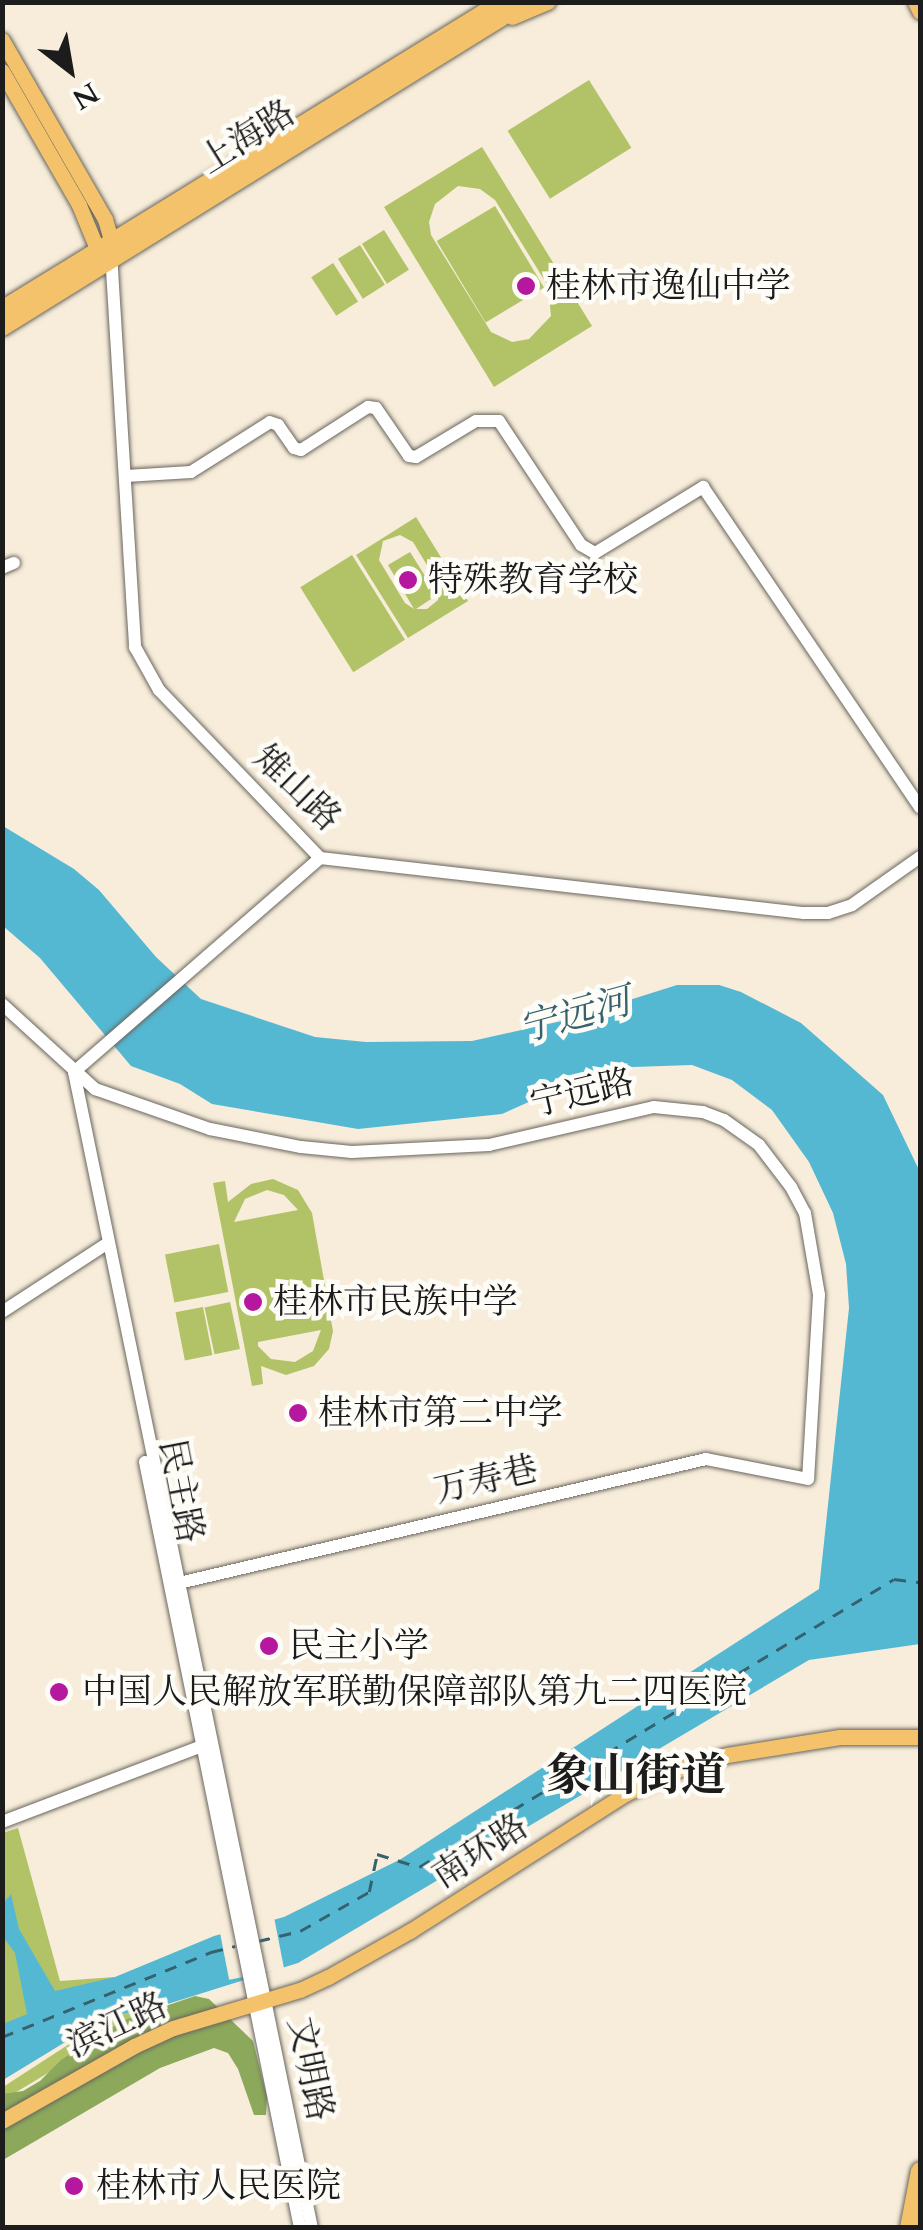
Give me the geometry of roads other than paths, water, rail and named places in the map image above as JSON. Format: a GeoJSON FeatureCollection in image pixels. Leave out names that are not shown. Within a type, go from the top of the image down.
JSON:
{"type":"FeatureCollection","features":[{"type":"Feature","properties":{"kind":"highway","name":"上海路"},"geometry":{"type":"LineString","coordinates":[[482,22],[498,2]]}},
{"type":"Feature","properties":{"kind":"highway","name":"上海路"},"geometry":{"type":"LineString","coordinates":[[2,310],[107,251],[482,22],[526,2]]}},
{"type":"Feature","properties":{"kind":"highway","name":"上海路"},"geometry":{"type":"LineString","coordinates":[[2,327],[107,251]]}},
{"type":"Feature","properties":{"kind":"highway"},"geometry":{"type":"LineString","coordinates":[[909,2228],[920,2172]]}},
{"type":"Feature","properties":{"kind":"main road"},"geometry":{"type":"LineString","coordinates":[[482,22],[548,2]]}},
{"type":"Feature","properties":{"kind":"main road"},"geometry":{"type":"LineString","coordinates":[[914,2],[920,12]]}},
{"type":"Feature","properties":{"kind":"main road"},"geometry":{"type":"LineString","coordinates":[[2,40],[104,219],[107,251]]}},
{"type":"Feature","properties":{"kind":"main road"},"geometry":{"type":"LineString","coordinates":[[2,70],[107,251]]}},
{"type":"Feature","properties":{"kind":"main road","name":"南环路"},"geometry":{"type":"LineString","coordinates":[[259,2004],[300,1990],[410,1932],[625,1794],[682,1768],[840,1737],[920,1737]]}},
{"type":"Feature","properties":{"kind":"main road","name":"南环路"},"geometry":{"type":"LineString","coordinates":[[786,1745],[920,1747]]}},
{"type":"Feature","properties":{"kind":"main road","name":"滨江路"},"geometry":{"type":"LineString","coordinates":[[2,2120],[173,2028],[259,2004]]}},
{"type":"Feature","properties":{"kind":"street","name":"雉山路"},"geometry":{"type":"LineString","coordinates":[[107,251],[126,476],[130,616],[143,668],[183,717],[320,858],[804,913],[852,906],[920,857]]}},
{"type":"Feature","properties":{"kind":"street"},"geometry":{"type":"LineString","coordinates":[[126,476],[191,472],[270,422],[294,448],[301,450],[368,407],[376,408],[409,456],[416,457],[476,421],[499,421],[581,545],[595,553],[703,487],[920,808]]}},
{"type":"Feature","properties":{"kind":"street"},"geometry":{"type":"LineString","coordinates":[[2,1004],[74,1072],[320,858]]}},
{"type":"Feature","properties":{"kind":"street","name":"民主路"},"geometry":{"type":"LineString","coordinates":[[74,1072],[78,1122],[178,1582],[242,1920]]}},
{"type":"Feature","properties":{"kind":"street","name":"宁远路"},"geometry":{"type":"LineString","coordinates":[[74,1072],[95,1089],[210,1129],[352,1152],[489,1145],[654,1106],[679,1107],[724,1120],[759,1146],[791,1186],[812,1240],[819,1321],[808,1479]]}},
{"type":"Feature","properties":{"kind":"street"},"geometry":{"type":"LineString","coordinates":[[2,1312],[105,1245]]}},
{"type":"Feature","properties":{"kind":"street","name":"民主路"},"geometry":{"type":"LineString","coordinates":[[105,1245],[202,1746],[242,1920]]}},
{"type":"Feature","properties":{"kind":"street","name":"万寿巷"},"geometry":{"type":"LineString","coordinates":[[178,1582],[706,1459],[808,1479]]}},
{"type":"Feature","properties":{"kind":"street"},"geometry":{"type":"LineString","coordinates":[[2,1822],[202,1746]]}},
{"type":"Feature","properties":{"kind":"street","name":"文明路"},"geometry":{"type":"LineString","coordinates":[[242,1920],[300,2228]]}},
{"type":"Feature","properties":{"kind":"street","name":"文明路"},"geometry":{"type":"LineString","coordinates":[[259,2004],[312,2228]]}},
{"type":"Feature","properties":{"kind":"water"},"geometry":{"type":"Polygon","coordinates":[[[3,826],[74,869],[99,890],[156,957],[201,999],[315,1037],[366,1042],[472,1041],[566,1020],[677,985],[719,985],[801,1023],[883,1095],[920,1172],[920,1644],[809,1660],[298,1963],[139,2013],[113,2013],[3,2080],[3,2024],[27,2014],[15,1953],[3,1937],[2,1905],[11,1894],[19,1929],[55,1991],[115,1977],[214,1936],[284,1917],[401,1859],[819,1589],[849,1308],[846,1264],[833,1213],[809,1162],[772,1110],[732,1080],[692,1065],[633,1067],[585,1077],[502,1114],[358,1129],[212,1104],[180,1084],[131,1066],[40,958],[3,926],[3,826]]]}},
{"type":"Feature","properties":{"kind":"place","name":"桂林市逸仙中学"},"geometry":{"type":"Point","coordinates":[526,286]}},
{"type":"Feature","properties":{"kind":"place","name":"特殊教育学校"},"geometry":{"type":"Point","coordinates":[408,580]}},
{"type":"Feature","properties":{"kind":"place","name":"桂林市民族中学"},"geometry":{"type":"Point","coordinates":[253,1302]}},
{"type":"Feature","properties":{"kind":"place","name":"桂林市第二中学"},"geometry":{"type":"Point","coordinates":[298,1413]}},
{"type":"Feature","properties":{"kind":"place","name":"民主小学"},"geometry":{"type":"Point","coordinates":[269,1646]}},
{"type":"Feature","properties":{"kind":"place","name":"中国人民解放军联勤保障部队第九二四医院"},"geometry":{"type":"Point","coordinates":[59,1692]}},
{"type":"Feature","properties":{"kind":"place","name":"桂林市人民医院"},"geometry":{"type":"Point","coordinates":[74,2186]}},
{"type":"Feature","properties":{"kind":"district","name":"象山街道"},"geometry":{"type":"Point","coordinates":[636,1776]}},
{"type":"Feature","properties":{"kind":"water label","name":"宁远河"},"geometry":{"type":"Point","coordinates":[575,1016]}}]}
